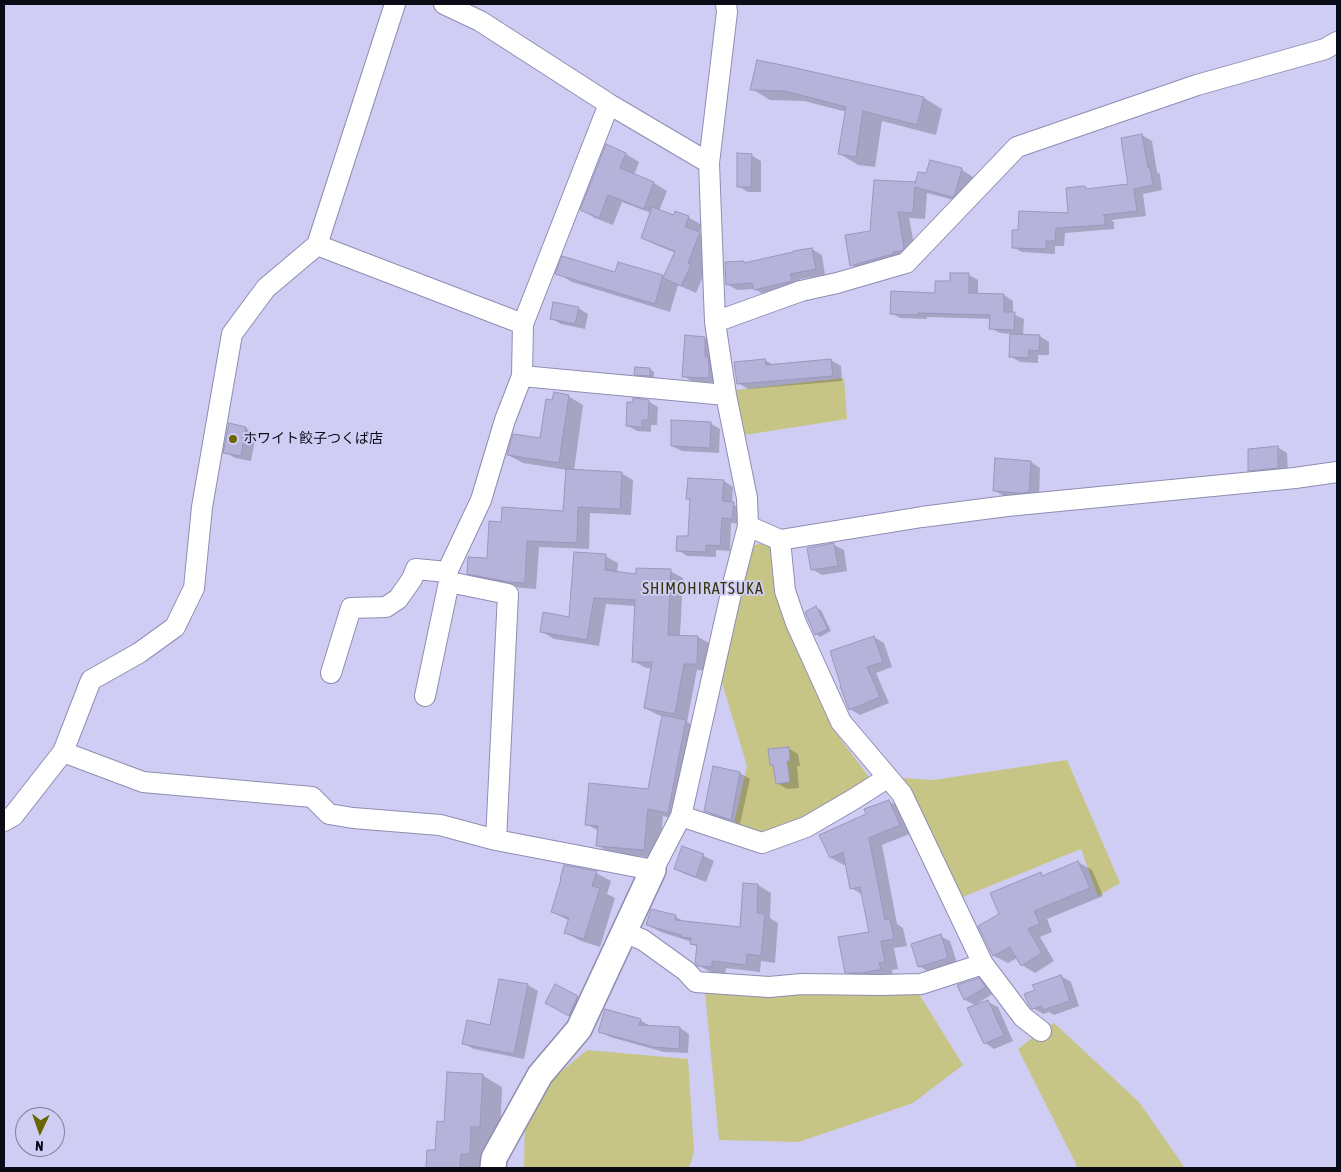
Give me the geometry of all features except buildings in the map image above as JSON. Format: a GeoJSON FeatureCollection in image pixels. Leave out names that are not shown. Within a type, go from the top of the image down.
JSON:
{"type":"FeatureCollection","features":[{"type":"Feature","properties":{"kind":"street"},"geometry":{"type":"LineString","coordinates":[[4,821],[13,816],[63,752],[91,680],[139,653],[176,627],[194,588],[202,507],[232,334],[266,288],[317,244],[395,4]]}},
{"type":"Feature","properties":{"kind":"street"},"geometry":{"type":"LineString","coordinates":[[444,4],[480,21],[609,104],[709,163]]}},
{"type":"Feature","properties":{"kind":"street"},"geometry":{"type":"LineString","coordinates":[[493,1168],[494,1158],[540,1075],[579,1029],[680,816],[748,526],[747,498],[726,395],[715,322],[709,163],[726,22],[726,4]]}},
{"type":"Feature","properties":{"kind":"street"},"geometry":{"type":"LineString","coordinates":[[715,322],[801,291],[837,283],[906,262],[1018,147],[1197,85],[1325,49],[1337,42]]}},
{"type":"Feature","properties":{"kind":"street"},"geometry":{"type":"LineString","coordinates":[[425,696],[448,577],[481,500],[505,420],[522,376],[523,324],[609,104]]}},
{"type":"Feature","properties":{"kind":"street"},"geometry":{"type":"LineString","coordinates":[[317,244],[523,324]]}},
{"type":"Feature","properties":{"kind":"street"},"geometry":{"type":"LineString","coordinates":[[522,376],[726,395]]}},
{"type":"Feature","properties":{"kind":"street"},"geometry":{"type":"LineString","coordinates":[[748,526],[780,540],[922,517],[1007,506],[1286,479],[1337,472]]}},
{"type":"Feature","properties":{"kind":"street"},"geometry":{"type":"LineString","coordinates":[[780,540],[785,591],[796,623],[841,722],[902,794],[984,964],[1023,1016],[1041,1031]]}},
{"type":"Feature","properties":{"kind":"street"},"geometry":{"type":"LineString","coordinates":[[331,673],[352,608],[386,607],[398,599],[412,579],[416,569],[508,594],[496,840]]}},
{"type":"Feature","properties":{"kind":"street"},"geometry":{"type":"LineString","coordinates":[[63,752],[143,782],[312,797],[329,814],[353,818],[440,825],[496,840],[653,870]]}},
{"type":"Feature","properties":{"kind":"street"},"geometry":{"type":"LineString","coordinates":[[680,816],[762,843],[806,827],[888,778]]}},
{"type":"Feature","properties":{"kind":"street"},"geometry":{"type":"LineString","coordinates":[[624,932],[642,940],[686,971],[696,982],[769,987],[802,984],[921,984],[984,964]]}},
{"type":"Feature","properties":{"kind":"shaded area"},"geometry":{"type":"Polygon","coordinates":[[[844,378],[847,419],[744,435],[736,390],[844,378]]]}},
{"type":"Feature","properties":{"kind":"shaded area"},"geometry":{"type":"Polygon","coordinates":[[[762,543],[773,549],[778,596],[833,729],[869,777],[803,818],[757,834],[733,828],[747,766],[721,679],[747,548],[762,543]]]}},
{"type":"Feature","properties":{"kind":"shaded area"},"geometry":{"type":"Polygon","coordinates":[[[1067,760],[1120,883],[1098,896],[1081,849],[960,898],[898,781],[904,778],[933,780],[1067,760]]]}},
{"type":"Feature","properties":{"kind":"shaded area"},"geometry":{"type":"Polygon","coordinates":[[[705,992],[919,994],[963,1065],[913,1103],[799,1142],[719,1140],[705,992]]]}},
{"type":"Feature","properties":{"kind":"shaded area"},"geometry":{"type":"Polygon","coordinates":[[[1054,1023],[1139,1102],[1185,1168],[1078,1168],[1018,1049],[1054,1023]]]}},
{"type":"Feature","properties":{"kind":"shaded area"},"geometry":{"type":"Polygon","coordinates":[[[587,1050],[688,1059],[694,1152],[689,1168],[524,1168],[525,1119],[541,1088],[587,1050]]]}},
{"type":"Feature","properties":{"kind":"place","name":"ホワイト餃子つくば店"},"geometry":{"type":"Point","coordinates":[233,439]}},
{"type":"Feature","properties":{"kind":"district","name":"SHIMOHIRATSUKA"},"geometry":{"type":"Point","coordinates":[703,589]}}]}
